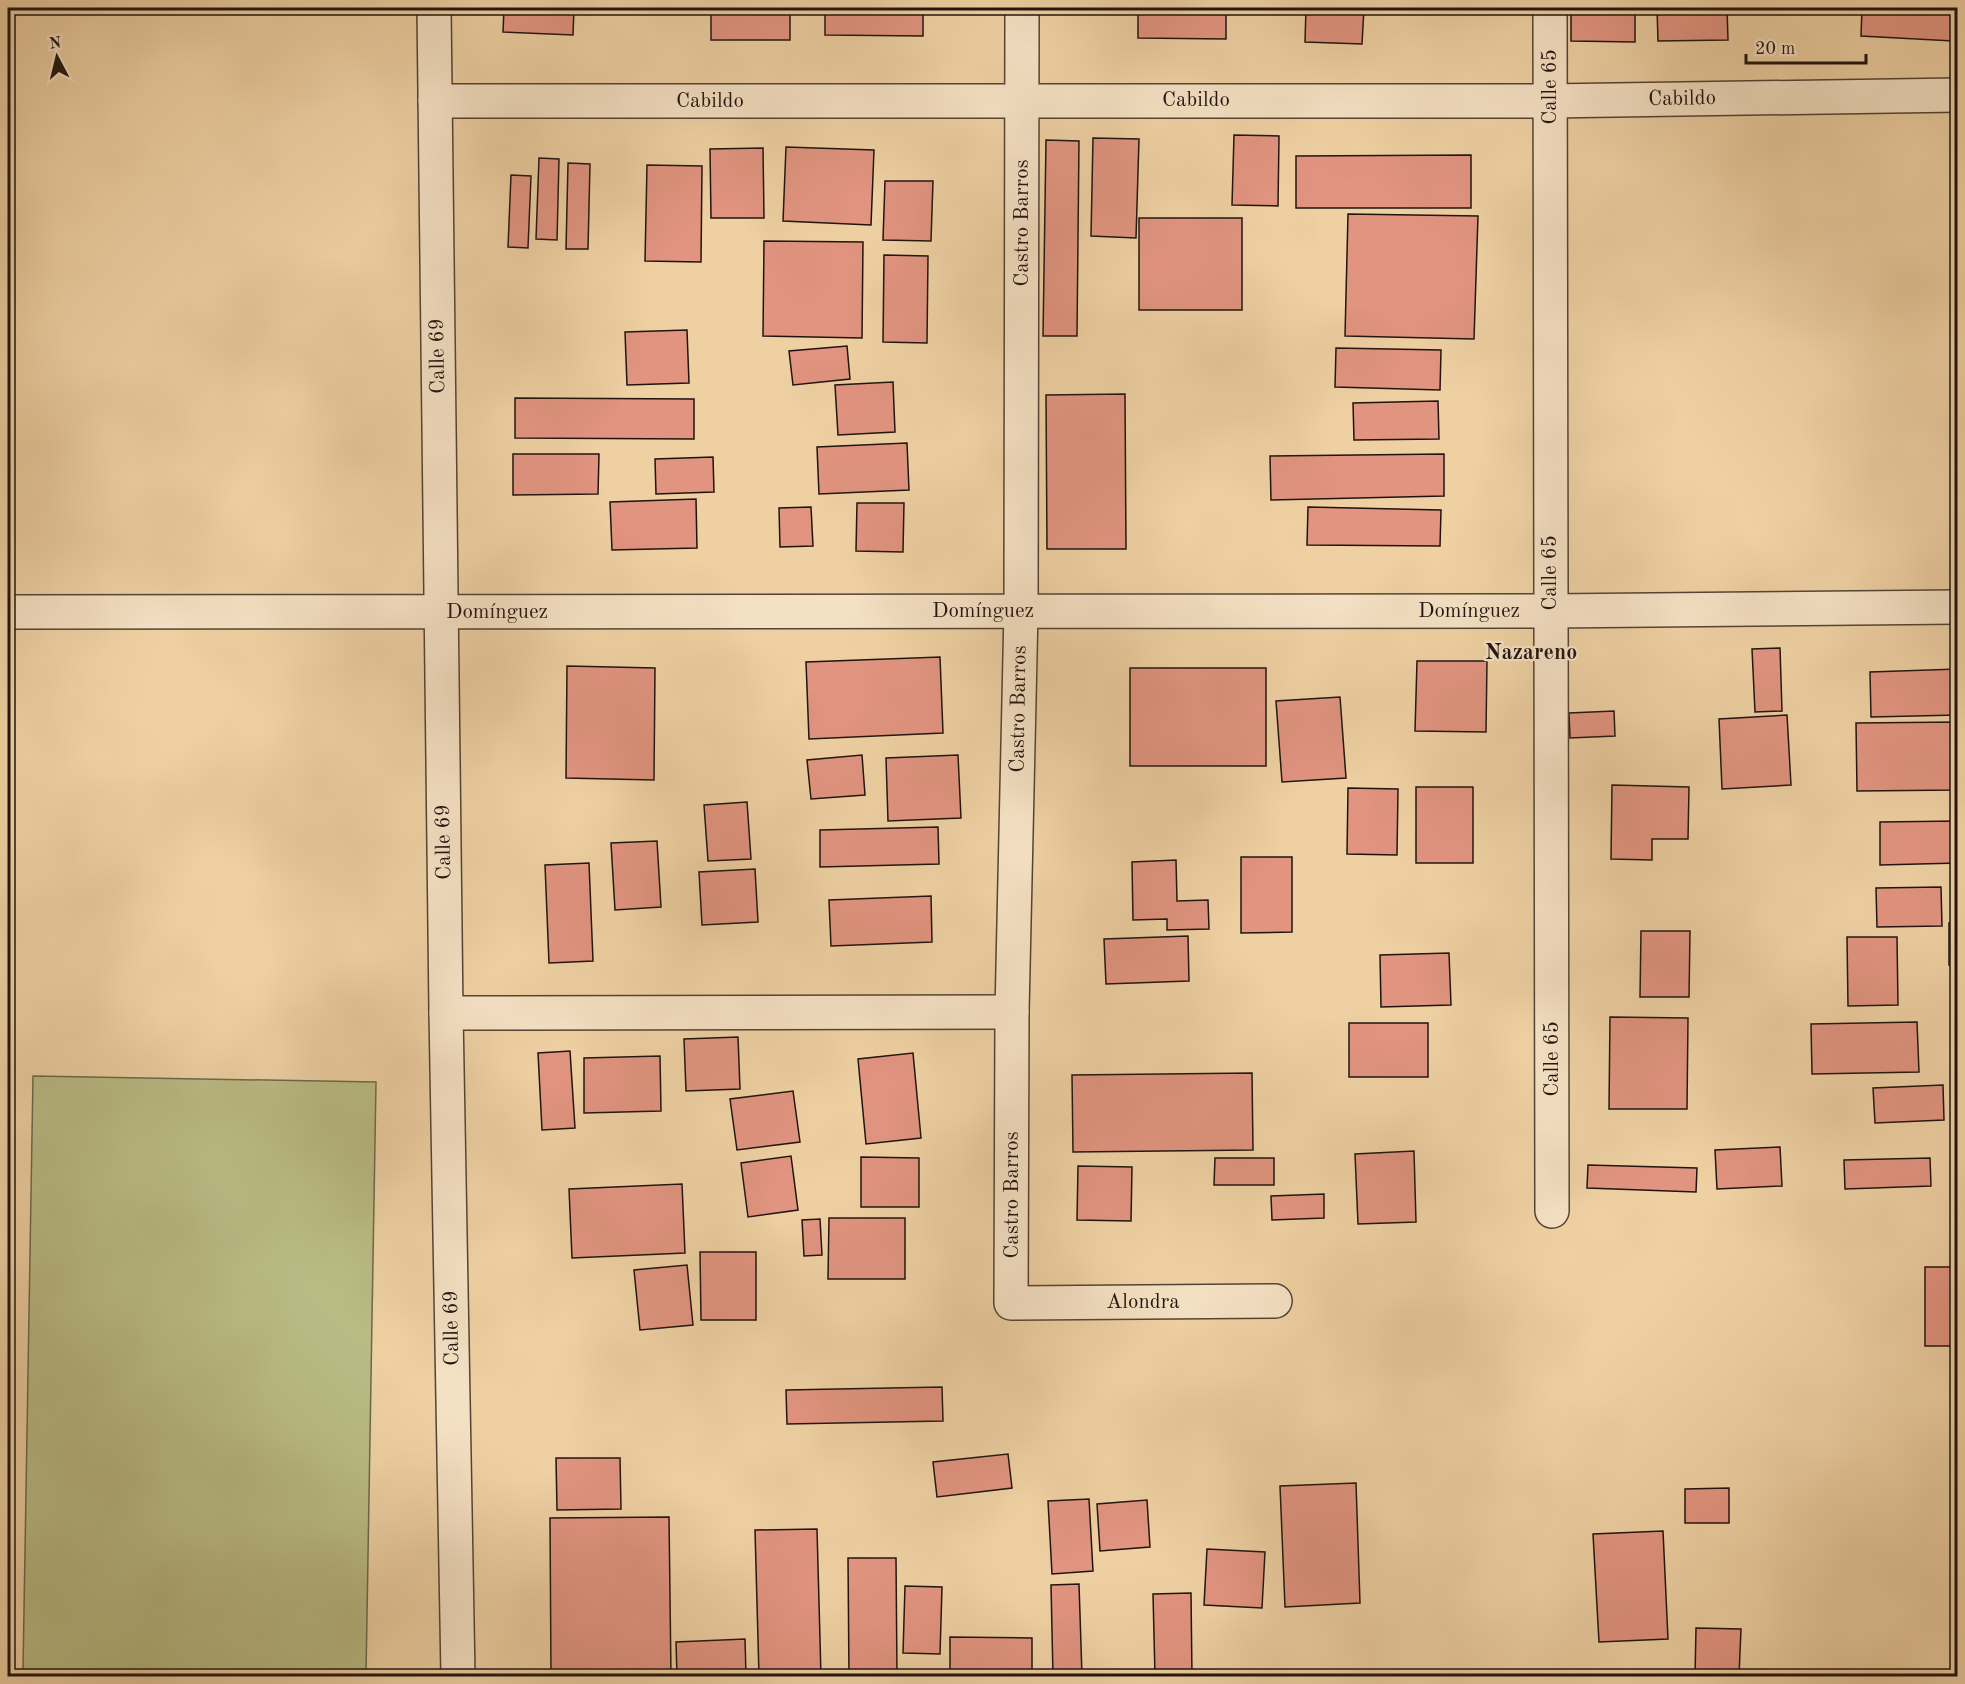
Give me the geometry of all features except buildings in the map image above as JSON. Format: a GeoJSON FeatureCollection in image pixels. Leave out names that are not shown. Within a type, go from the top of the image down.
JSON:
{"type":"FeatureCollection","features":[{"type":"Feature","properties":{"kind":"street","name":"Calle 69"},"geometry":{"type":"LineString","coordinates":[[434,8],[446,1013],[458,1677]]}},
{"type":"Feature","properties":{"kind":"street","name":"Castro Barros"},"geometry":{"type":"LineString","coordinates":[[1011,1303],[1012,1012],[1021,611],[1022,8]]}},
{"type":"Feature","properties":{"kind":"street","name":"Calle 65"},"geometry":{"type":"LineString","coordinates":[[1550,8],[1552,1211]]}},
{"type":"Feature","properties":{"kind":"street","name":"Cabildo"},"geometry":{"type":"LineString","coordinates":[[435,101],[1550,101],[1958,95]]}},
{"type":"Feature","properties":{"kind":"street","name":"Domínguez"},"geometry":{"type":"LineString","coordinates":[[8,612],[1550,611],[1958,607]]}},
{"type":"Feature","properties":{"kind":"street"},"geometry":{"type":"LineString","coordinates":[[446,1013],[1012,1012]]}},
{"type":"Feature","properties":{"kind":"street","name":"Alondra"},"geometry":{"type":"LineString","coordinates":[[1011,1303],[1275,1301]]}},
{"type":"Feature","properties":{"kind":"green space"},"geometry":{"type":"Polygon","coordinates":[[[33,1076],[376,1082],[366,1675],[23,1670],[33,1076]]]}},
{"type":"Feature","properties":{"kind":"district","name":"Nazareno"},"geometry":{"type":"Point","coordinates":[1531,653]}}]}
